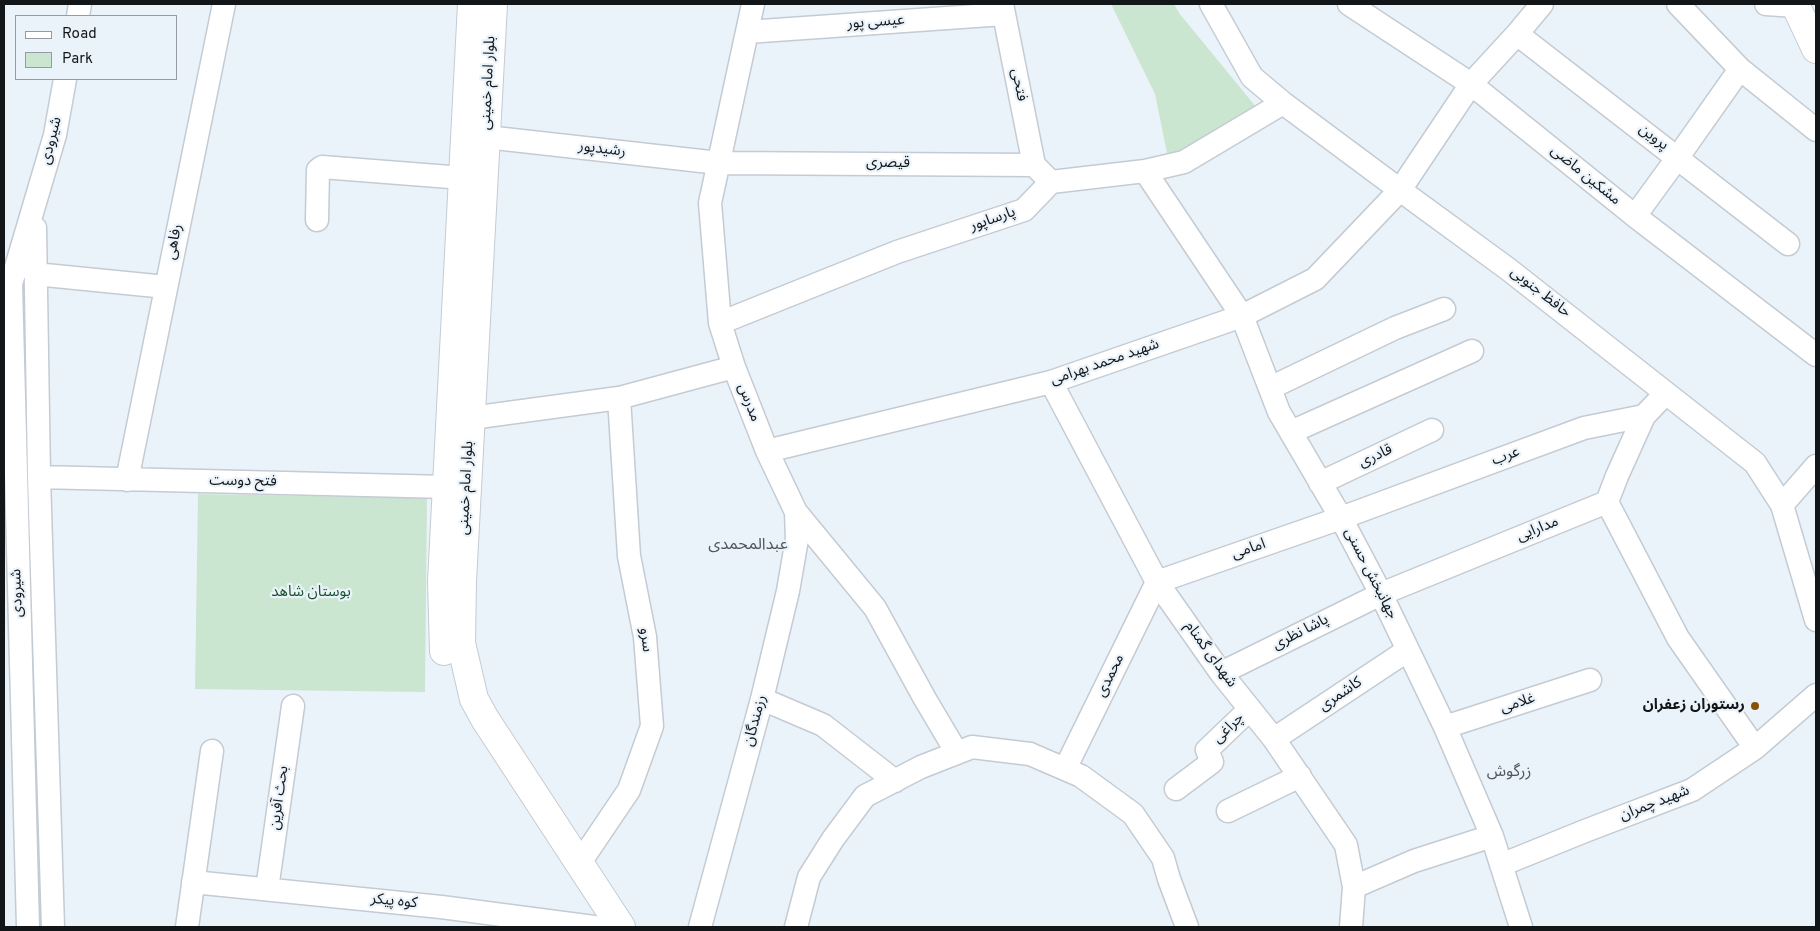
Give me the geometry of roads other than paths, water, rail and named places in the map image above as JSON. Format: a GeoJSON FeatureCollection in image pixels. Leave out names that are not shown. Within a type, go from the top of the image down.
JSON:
{"type":"FeatureCollection","features":[{"type":"Feature","properties":{"kind":"main road","name":"بلوار امام خمینی"},"geometry":{"type":"LineString","coordinates":[[472,4],[442,581],[443,647],[457,707],[600,927]]}},
{"type":"Feature","properties":{"kind":"main road","name":"بلوار امام خمینی"},"geometry":{"type":"LineString","coordinates":[[493,4],[462,581],[462,643],[474,699],[485,719],[621,927]]}},
{"type":"Feature","properties":{"kind":"main road"},"geometry":{"type":"LineString","coordinates":[[1795,5],[1816,49]]}},
{"type":"Feature","properties":{"kind":"street","name":"رفاهی"},"geometry":{"type":"LineString","coordinates":[[127,480],[224,4]]}},
{"type":"Feature","properties":{"kind":"street","name":"مدرس"},"geometry":{"type":"LineString","coordinates":[[753,4],[710,203],[720,323],[734,367],[767,451],[796,512],[875,608],[957,753]]}},
{"type":"Feature","properties":{"kind":"street","name":"حافظ جنوبی"},"geometry":{"type":"LineString","coordinates":[[1211,4],[1252,77],[1283,103],[1508,269],[1755,463],[1782,505],[1816,620]]}},
{"type":"Feature","properties":{"kind":"street","name":"مشکین ماضی"},"geometry":{"type":"LineString","coordinates":[[1348,4],[1470,84],[1635,216],[1816,355]]}},
{"type":"Feature","properties":{"kind":"street","name":"شهید محمد بهرامی"},"geometry":{"type":"LineString","coordinates":[[767,451],[1051,382],[1242,316],[1315,279],[1400,190],[1470,84],[1542,4]]}},
{"type":"Feature","properties":{"kind":"street"},"geometry":{"type":"LineString","coordinates":[[1678,4],[1740,68],[1816,130]]}},
{"type":"Feature","properties":{"kind":"street"},"geometry":{"type":"LineString","coordinates":[[1766,4],[1795,5]]}},
{"type":"Feature","properties":{"kind":"street","name":"عیسی پور"},"geometry":{"type":"LineString","coordinates":[[747,32],[1003,9]]}},
{"type":"Feature","properties":{"kind":"street","name":"فتحی"},"geometry":{"type":"LineString","coordinates":[[1003,9],[1034,165]]}},
{"type":"Feature","properties":{"kind":"street","name":"پروین"},"geometry":{"type":"LineString","coordinates":[[1517,34],[1788,244]]}},
{"type":"Feature","properties":{"kind":"street"},"geometry":{"type":"LineString","coordinates":[[1635,216],[1740,68]]}},
{"type":"Feature","properties":{"kind":"street","name":"شیرودی"},"geometry":{"type":"LineString","coordinates":[[28,927],[21,657],[11,588],[10,284],[55,135],[66,80]]}},
{"type":"Feature","properties":{"kind":"street"},"geometry":{"type":"LineString","coordinates":[[1034,165],[1051,182],[1145,171],[1184,162],[1283,103]]}},
{"type":"Feature","properties":{"kind":"street","name":"رشیدپور"},"geometry":{"type":"LineString","coordinates":[[486,137],[719,163]]}},
{"type":"Feature","properties":{"kind":"street","name":"قیصری"},"geometry":{"type":"LineString","coordinates":[[719,163],[1034,165]]}},
{"type":"Feature","properties":{"kind":"street"},"geometry":{"type":"LineString","coordinates":[[317,220],[318,170],[322,167],[463,178]]}},
{"type":"Feature","properties":{"kind":"street","name":"جهانبخش حسنی"},"geometry":{"type":"LineString","coordinates":[[1145,171],[1242,316],[1279,412],[1342,518],[1381,594],[1445,727],[1492,836]]}},
{"type":"Feature","properties":{"kind":"street","name":"پارساپور"},"geometry":{"type":"LineString","coordinates":[[720,323],[897,252],[1024,210],[1051,182]]}},
{"type":"Feature","properties":{"kind":"street","name":"شیرودی"},"geometry":{"type":"LineString","coordinates":[[35,202],[39,478],[53,927]]}},
{"type":"Feature","properties":{"kind":"street"},"geometry":{"type":"LineString","coordinates":[[35,274],[166,287]]}},
{"type":"Feature","properties":{"kind":"street"},"geometry":{"type":"LineString","coordinates":[[1270,388],[1395,328],[1444,309]]}},
{"type":"Feature","properties":{"kind":"street"},"geometry":{"type":"LineString","coordinates":[[1291,432],[1472,351]]}},
{"type":"Feature","properties":{"kind":"street"},"geometry":{"type":"LineString","coordinates":[[471,418],[619,398],[734,367]]}},
{"type":"Feature","properties":{"kind":"street","name":"شهدای گمنام"},"geometry":{"type":"LineString","coordinates":[[1051,382],[1157,582],[1221,673],[1274,739],[1346,845],[1354,887],[1351,927]]}},
{"type":"Feature","properties":{"kind":"street"},"geometry":{"type":"LineString","coordinates":[[1666,393],[1644,416],[1607,502],[1678,638],[1755,748]]}},
{"type":"Feature","properties":{"kind":"street","name":"سرو"},"geometry":{"type":"LineString","coordinates":[[579,864],[629,790],[652,726],[646,637],[629,556],[619,398]]}},
{"type":"Feature","properties":{"kind":"street","name":"عرب"},"geometry":{"type":"LineString","coordinates":[[1342,518],[1584,428],[1644,416]]}},
{"type":"Feature","properties":{"kind":"street","name":"قادری"},"geometry":{"type":"LineString","coordinates":[[1320,483],[1432,430]]}},
{"type":"Feature","properties":{"kind":"street"},"geometry":{"type":"LineString","coordinates":[[1782,505],[1816,466]]}},
{"type":"Feature","properties":{"kind":"street","name":"فتح دوست"},"geometry":{"type":"LineString","coordinates":[[39,478],[447,487]]}},
{"type":"Feature","properties":{"kind":"street","name":"مدارایی"},"geometry":{"type":"LineString","coordinates":[[1381,594],[1607,502]]}},
{"type":"Feature","properties":{"kind":"street","name":"رزمندگان"},"geometry":{"type":"LineString","coordinates":[[700,927],[762,699],[788,590],[797,539],[796,512]]}},
{"type":"Feature","properties":{"kind":"street","name":"امامی"},"geometry":{"type":"LineString","coordinates":[[1157,582],[1342,518]]}},
{"type":"Feature","properties":{"kind":"street","name":"محمدی"},"geometry":{"type":"LineString","coordinates":[[1065,769],[1157,582]]}},
{"type":"Feature","properties":{"kind":"street","name":"پاشا نظری"},"geometry":{"type":"LineString","coordinates":[[1221,673],[1381,594]]}},
{"type":"Feature","properties":{"kind":"street","name":"کاشمری"},"geometry":{"type":"LineString","coordinates":[[1274,739],[1408,650]]}},
{"type":"Feature","properties":{"kind":"street"},"geometry":{"type":"LineString","coordinates":[[21,657],[45,656]]}},
{"type":"Feature","properties":{"kind":"street","name":"غلامی"},"geometry":{"type":"LineString","coordinates":[[1445,727],[1590,680]]}},
{"type":"Feature","properties":{"kind":"street","name":"شهید چمران"},"geometry":{"type":"LineString","coordinates":[[1501,865],[1692,790],[1755,748],[1816,695]]}},
{"type":"Feature","properties":{"kind":"street"},"geometry":{"type":"LineString","coordinates":[[762,699],[823,725],[895,781]]}},
{"type":"Feature","properties":{"kind":"street","name":"بحث آفرین"},"geometry":{"type":"LineString","coordinates":[[267,890],[293,706]]}},
{"type":"Feature","properties":{"kind":"street","name":"چراغی"},"geometry":{"type":"LineString","coordinates":[[1176,789],[1212,762],[1207,750],[1250,709]]}},
{"type":"Feature","properties":{"kind":"street"},"geometry":{"type":"LineString","coordinates":[[23,722],[47,721]]}},
{"type":"Feature","properties":{"kind":"street"},"geometry":{"type":"LineString","coordinates":[[796,927],[809,877],[833,839],[865,796],[921,767],[972,747],[1030,754],[1081,776],[1133,814],[1163,858],[1186,927]]}},
{"type":"Feature","properties":{"kind":"street"},"geometry":{"type":"LineString","coordinates":[[187,927],[212,751]]}},
{"type":"Feature","properties":{"kind":"street"},"geometry":{"type":"LineString","coordinates":[[1228,811],[1300,776]]}},
{"type":"Feature","properties":{"kind":"street"},"geometry":{"type":"LineString","coordinates":[[1354,887],[1414,861],[1492,836],[1521,927]]}},
{"type":"Feature","properties":{"kind":"street","name":"کوه پیکر"},"geometry":{"type":"LineString","coordinates":[[193,882],[267,890],[463,919],[594,927]]}},
{"type":"Feature","properties":{"kind":"place","name":"رستوران زعفران"},"geometry":{"type":"Point","coordinates":[1755,706]}},
{"type":"Feature","properties":{"kind":"district","name":"عبدالمحمدی"},"geometry":{"type":"Point","coordinates":[748,546]}},
{"type":"Feature","properties":{"kind":"district","name":"زرگوش"},"geometry":{"type":"Point","coordinates":[1509,773]}},
{"type":"Feature","properties":{"kind":"park label","name":"بوستان شاهد"},"geometry":{"type":"Point","coordinates":[311,593]}}]}
